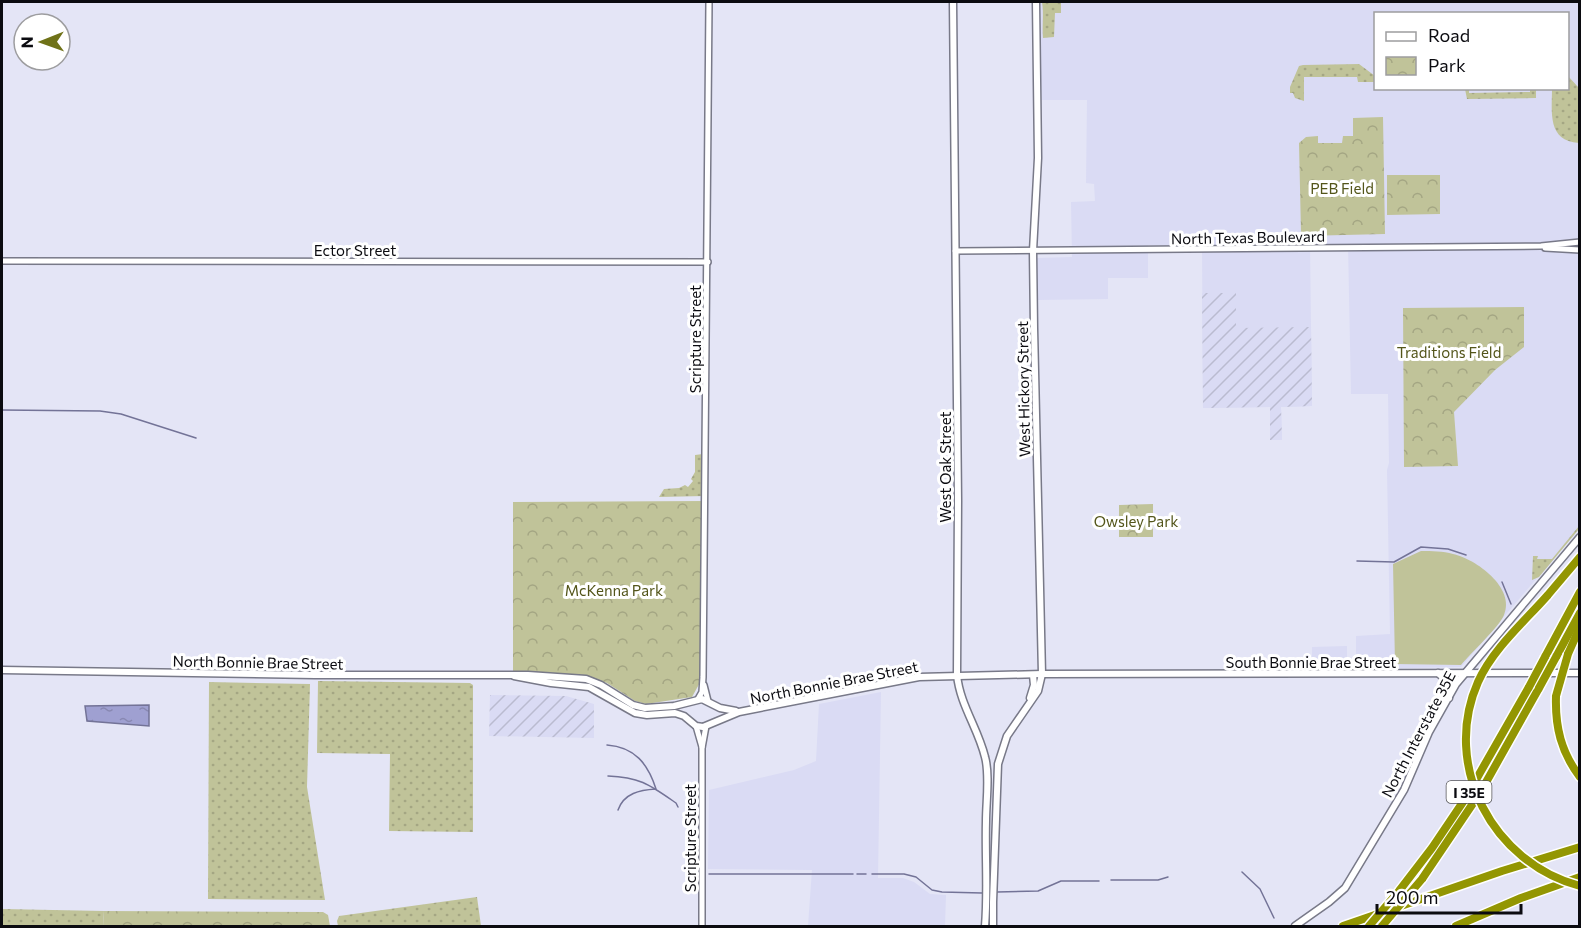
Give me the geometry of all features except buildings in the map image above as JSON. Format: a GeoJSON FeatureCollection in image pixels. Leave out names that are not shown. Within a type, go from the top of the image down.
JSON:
{"type":"FeatureCollection","features":[{"type":"Feature","properties":{"kind":"highway"},"geometry":{"type":"LineString","coordinates":[[1580,557],[1492,658],[1479,681],[1470,710],[1466,748],[1469,772],[1476,794],[1496,830],[1516,852],[1538,868],[1580,886]]}},
{"type":"Feature","properties":{"kind":"highway","name":"I 35E"},"geometry":{"type":"LineString","coordinates":[[1369,927],[1399,891],[1460,806],[1580,592]]}},
{"type":"Feature","properties":{"kind":"highway","name":"I 35E"},"geometry":{"type":"LineString","coordinates":[[1382,927],[1422,879],[1480,793],[1580,613]]}},
{"type":"Feature","properties":{"kind":"highway"},"geometry":{"type":"LineString","coordinates":[[1580,627],[1568,654],[1556,696],[1556,722],[1560,741],[1569,761],[1580,777]]}},
{"type":"Feature","properties":{"kind":"highway"},"geometry":{"type":"LineString","coordinates":[[1343,927],[1510,868],[1580,847]]}},
{"type":"Feature","properties":{"kind":"highway"},"geometry":{"type":"LineString","coordinates":[[1456,927],[1521,898],[1580,877]]}},
{"type":"Feature","properties":{"kind":"highway"},"geometry":{"type":"LineString","coordinates":[[1469,927],[1521,898]]}},
{"type":"Feature","properties":{"kind":"main road","name":"West Oak Street"},"geometry":{"type":"LineString","coordinates":[[953,2],[957,675],[963,704],[979,737],[986,761],[985,927]]}},
{"type":"Feature","properties":{"kind":"main road","name":"West Hickory Street"},"geometry":{"type":"LineString","coordinates":[[998,764],[1007,736],[1038,691],[1042,675],[1033,251],[1038,158],[1036,2]]}},
{"type":"Feature","properties":{"kind":"main road","name":"North Interstate 35E"},"geometry":{"type":"LineString","coordinates":[[1295,927],[1345,888],[1404,790],[1429,732],[1464,672],[1580,537]]}},
{"type":"Feature","properties":{"kind":"main road","name":"North Bonnie Brae Street"},"geometry":{"type":"LineString","coordinates":[[2,670],[528,675],[586,679],[602,685],[633,705],[645,708],[655,709],[695,701]]}},
{"type":"Feature","properties":{"kind":"main road"},"geometry":{"type":"LineString","coordinates":[[1435,672],[1444,676],[1447,681],[1449,698]]}},
{"type":"Feature","properties":{"kind":"main road","name":"South Bonnie Brae Street"},"geometry":{"type":"LineString","coordinates":[[1042,675],[1580,673]]}},
{"type":"Feature","properties":{"kind":"main road","name":"North Bonnie Brae Street"},"geometry":{"type":"LineString","coordinates":[[709,725],[739,712],[912,678],[957,675],[1042,675]]}},
{"type":"Feature","properties":{"kind":"main road"},"geometry":{"type":"LineString","coordinates":[[1029,702],[1034,685],[1033,675]]}},
{"type":"Feature","properties":{"kind":"main road","name":"North Bonnie Brae Street"},"geometry":{"type":"LineString","coordinates":[[514,676],[590,687],[635,713],[647,715],[675,713],[684,716],[694,724]]}},
{"type":"Feature","properties":{"kind":"main road"},"geometry":{"type":"LineString","coordinates":[[695,701],[710,702],[715,712],[709,725],[694,724],[688,711],[695,701]]}},
{"type":"Feature","properties":{"kind":"main road","name":"North Bonnie Brae Street"},"geometry":{"type":"LineString","coordinates":[[710,702],[739,712]]}},
{"type":"Feature","properties":{"kind":"main road"},"geometry":{"type":"LineString","coordinates":[[986,761],[998,764],[993,927]]}},
{"type":"Feature","properties":{"kind":"street","name":"Scripture Street"},"geometry":{"type":"LineString","coordinates":[[695,701],[702,692],[703,677],[709,2]]}},
{"type":"Feature","properties":{"kind":"street","name":"North Texas Boulevard"},"geometry":{"type":"LineString","coordinates":[[955,251],[1541,246],[1580,242]]}},
{"type":"Feature","properties":{"kind":"street","name":"North Texas Boulevard"},"geometry":{"type":"LineString","coordinates":[[1541,246],[1556,250],[1580,250]]}},
{"type":"Feature","properties":{"kind":"street","name":"Ector Street"},"geometry":{"type":"LineString","coordinates":[[2,261],[708,262]]}},
{"type":"Feature","properties":{"kind":"street","name":"Scripture Street"},"geometry":{"type":"LineString","coordinates":[[703,677],[710,702]]}},
{"type":"Feature","properties":{"kind":"street","name":"Scripture Street"},"geometry":{"type":"LineString","coordinates":[[694,724],[702,748]]}},
{"type":"Feature","properties":{"kind":"street","name":"Scripture Street"},"geometry":{"type":"LineString","coordinates":[[702,927],[702,748],[709,725]]}},
{"type":"Feature","properties":{"kind":"shaded area"},"geometry":{"type":"Polygon","coordinates":[[[1039,2],[1579,2],[1579,529],[1461,667],[1356,669],[1356,636],[1390,634],[1388,394],[1351,394],[1348,244],[1310,244],[1312,406],[1281,407],[1282,440],[1270,440],[1270,407],[1203,408],[1202,245],[1148,245],[1148,278],[1108,278],[1108,299],[1038,300],[1037,258],[1072,257],[1071,202],[1095,201],[1094,184],[1086,183],[1087,100],[1041,100],[1039,2]]]}},
{"type":"Feature","properties":{"kind":"shaded area"},"geometry":{"type":"Polygon","coordinates":[[[1202,293],[1236,293],[1236,328],[1311,327],[1312,406],[1281,407],[1282,440],[1270,440],[1270,407],[1203,408],[1202,293]]]}},
{"type":"Feature","properties":{"kind":"shaded area"},"geometry":{"type":"Polygon","coordinates":[[[1347,646],[1347,666],[1312,667],[1312,647],[1347,646]]]}},
{"type":"Feature","properties":{"kind":"shaded area"},"geometry":{"type":"Polygon","coordinates":[[[881,692],[878,878],[903,878],[914,882],[930,894],[946,895],[945,926],[808,926],[812,870],[708,869],[709,790],[794,770],[816,761],[819,704],[881,692]]]}},
{"type":"Feature","properties":{"kind":"shaded area"},"geometry":{"type":"Polygon","coordinates":[[[490,695],[566,696],[594,704],[594,738],[489,736],[490,695]]]}},
{"type":"Feature","properties":{"kind":"green space"},"geometry":{"type":"Polygon","coordinates":[[[1042,2],[1061,2],[1061,13],[1055,13],[1054,37],[1043,38],[1042,2]]]}},
{"type":"Feature","properties":{"kind":"green space"},"geometry":{"type":"Polygon","coordinates":[[[1359,64],[1374,75],[1374,82],[1358,82],[1357,77],[1304,77],[1304,101],[1295,98],[1293,93],[1290,93],[1290,87],[1299,66],[1359,64]]]}},
{"type":"Feature","properties":{"kind":"green space"},"geometry":{"type":"Polygon","coordinates":[[[1569,77],[1579,88],[1579,143],[1561,137],[1556,131],[1552,116],[1552,90],[1569,90],[1569,77]]]}},
{"type":"Feature","properties":{"kind":"green space"},"geometry":{"type":"Polygon","coordinates":[[[1465,90],[1469,90],[1469,93],[1536,90],[1536,98],[1467,99],[1465,90]]]}},
{"type":"Feature","properties":{"kind":"green space","name":"PEB Field"},"geometry":{"type":"Polygon","coordinates":[[[1383,117],[1385,234],[1303,236],[1301,233],[1299,143],[1306,137],[1318,136],[1318,143],[1342,143],[1343,136],[1353,136],[1353,118],[1383,117]]]}},
{"type":"Feature","properties":{"kind":"green space"},"geometry":{"type":"Polygon","coordinates":[[[1387,175],[1440,175],[1440,214],[1387,215],[1387,175]]]}},
{"type":"Feature","properties":{"kind":"green space","name":"Traditions Field"},"geometry":{"type":"Polygon","coordinates":[[[1524,307],[1524,347],[1495,370],[1454,412],[1458,466],[1404,467],[1403,308],[1524,307]]]}},
{"type":"Feature","properties":{"kind":"green space"},"geometry":{"type":"Polygon","coordinates":[[[703,454],[705,496],[659,497],[664,489],[679,488],[685,485],[688,487],[693,481],[691,479],[695,472],[695,455],[703,454]]]}},
{"type":"Feature","properties":{"kind":"green space","name":"McKenna Park"},"geometry":{"type":"Polygon","coordinates":[[[705,501],[703,677],[692,697],[646,704],[635,701],[607,683],[583,675],[513,671],[513,502],[705,501]]]}},
{"type":"Feature","properties":{"kind":"green space","name":"Owsley Park"},"geometry":{"type":"Polygon","coordinates":[[[1153,504],[1153,537],[1119,537],[1119,505],[1153,504]]]}},
{"type":"Feature","properties":{"kind":"green space"},"geometry":{"type":"Polygon","coordinates":[[[1579,526],[1579,529],[1539,577],[1532,580],[1533,556],[1538,556],[1537,559],[1552,559],[1579,526]]]}},
{"type":"Feature","properties":{"kind":"green space"},"geometry":{"type":"Polygon","coordinates":[[[1421,551],[1449,553],[1472,562],[1492,576],[1504,595],[1506,605],[1501,620],[1461,665],[1395,664],[1393,564],[1421,551]]]}},
{"type":"Feature","properties":{"kind":"green space"},"geometry":{"type":"Polygon","coordinates":[[[318,681],[470,683],[473,685],[473,832],[389,831],[390,754],[317,753],[318,681]]]}},
{"type":"Feature","properties":{"kind":"green space"},"geometry":{"type":"Polygon","coordinates":[[[209,682],[310,684],[307,787],[325,900],[208,899],[209,682]]]}},
{"type":"Feature","properties":{"kind":"green space"},"geometry":{"type":"Polygon","coordinates":[[[477,897],[481,926],[338,926],[337,921],[339,916],[477,897]]]}},
{"type":"Feature","properties":{"kind":"green space"},"geometry":{"type":"Polygon","coordinates":[[[2,909],[104,911],[103,926],[2,926],[2,909]]]}},
{"type":"Feature","properties":{"kind":"green space"},"geometry":{"type":"Polygon","coordinates":[[[104,911],[323,912],[328,915],[330,926],[103,926],[104,911]]]}},
{"type":"Feature","properties":{"kind":"water"},"geometry":{"type":"Polygon","coordinates":[[[149,705],[149,726],[87,721],[85,706],[149,705]]]}},
{"type":"Feature","properties":{"kind":"waterway"},"geometry":{"type":"LineString","coordinates":[[2,410],[100,411],[121,414],[196,438]]}},
{"type":"Feature","properties":{"kind":"waterway"},"geometry":{"type":"LineString","coordinates":[[1357,561],[1394,562],[1421,547],[1448,549],[1466,555]]}},
{"type":"Feature","properties":{"kind":"waterway"},"geometry":{"type":"LineString","coordinates":[[1502,582],[1511,604]]}},
{"type":"Feature","properties":{"kind":"waterway"},"geometry":{"type":"LineString","coordinates":[[607,745],[625,749],[639,758],[649,772],[656,789],[628,796],[618,810]]}},
{"type":"Feature","properties":{"kind":"waterway"},"geometry":{"type":"LineString","coordinates":[[608,776],[628,778],[644,783],[659,791],[678,807]]}},
{"type":"Feature","properties":{"kind":"waterway"},"geometry":{"type":"LineString","coordinates":[[1242,872],[1260,889],[1274,918]]}},
{"type":"Feature","properties":{"kind":"waterway"},"geometry":{"type":"LineString","coordinates":[[709,874],[853,874]]}},
{"type":"Feature","properties":{"kind":"waterway"},"geometry":{"type":"LineString","coordinates":[[857,874],[866,874]]}},
{"type":"Feature","properties":{"kind":"waterway"},"geometry":{"type":"LineString","coordinates":[[872,874],[904,874],[916,877],[932,890],[942,892],[982,893]]}},
{"type":"Feature","properties":{"kind":"waterway"},"geometry":{"type":"LineString","coordinates":[[1111,880],[1158,880],[1168,877]]}},
{"type":"Feature","properties":{"kind":"waterway"},"geometry":{"type":"LineString","coordinates":[[997,892],[1038,891],[1061,881],[1099,881]]}}]}
